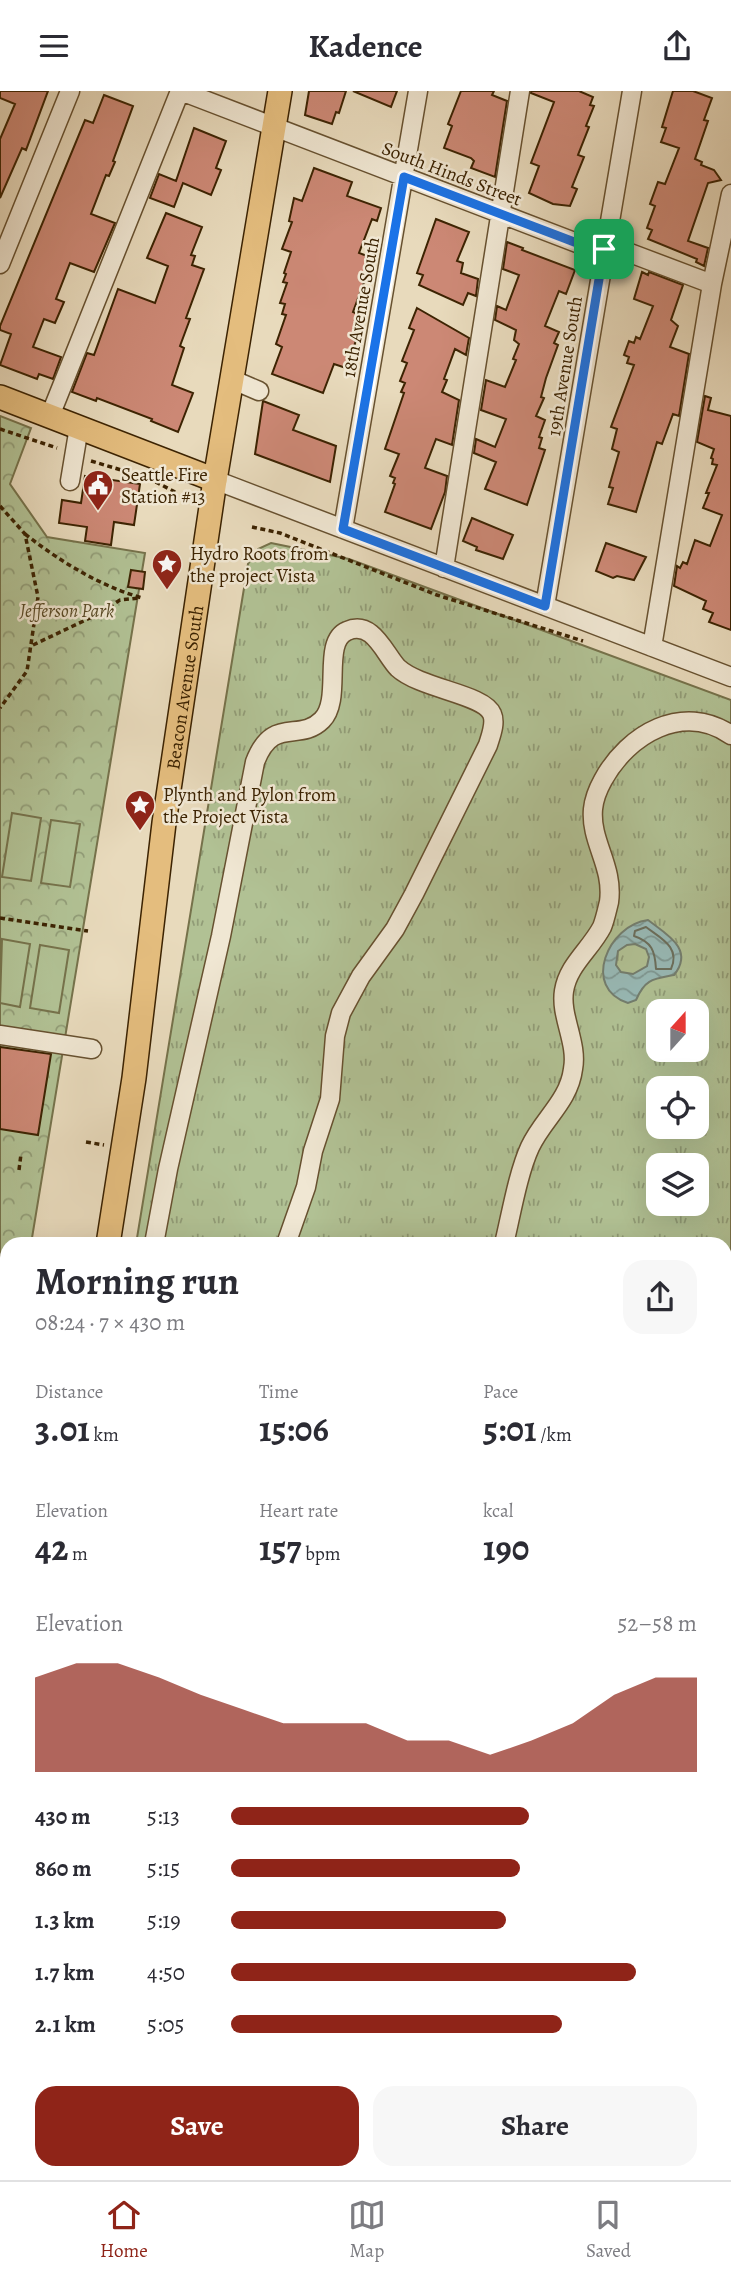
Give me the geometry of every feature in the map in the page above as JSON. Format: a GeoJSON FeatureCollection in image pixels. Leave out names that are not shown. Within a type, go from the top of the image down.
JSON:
{"type":"FeatureCollection","features":[{"type":"Feature","properties":{"kind":"main road","name":"Beacon Avenue South"},"geometry":{"type":"LineString","coordinates":[[109,1237],[134,1078],[164,823],[215,480],[280,91]]}},
{"type":"Feature","properties":{"kind":"main road"},"geometry":{"type":"LineString","coordinates":[[0,397],[215,480]]}},
{"type":"Feature","properties":{"kind":"street"},"geometry":{"type":"LineString","coordinates":[[0,264],[70,91]]}},
{"type":"Feature","properties":{"kind":"street"},"geometry":{"type":"LineString","coordinates":[[50,416],[180,91]]}},
{"type":"Feature","properties":{"kind":"street","name":"South Hinds Street"},"geometry":{"type":"LineString","coordinates":[[180,91],[590,248],[622,250],[712,284]]}},
{"type":"Feature","properties":{"kind":"street","name":"18th Avenue South"},"geometry":{"type":"LineString","coordinates":[[343,529],[352,427],[404,177],[418,91]]}},
{"type":"Feature","properties":{"kind":"street"},"geometry":{"type":"LineString","coordinates":[[444,568],[520,91]]}},
{"type":"Feature","properties":{"kind":"street","name":"19th Avenue South"},"geometry":{"type":"LineString","coordinates":[[545,606],[632,91]]}},
{"type":"Feature","properties":{"kind":"street"},"geometry":{"type":"LineString","coordinates":[[652,647],[712,284],[731,194]]}},
{"type":"Feature","properties":{"kind":"street"},"geometry":{"type":"LineString","coordinates":[[231,379],[260,391]]}},
{"type":"Feature","properties":{"kind":"street"},"geometry":{"type":"LineString","coordinates":[[70,481],[79,427]]}},
{"type":"Feature","properties":{"kind":"street"},"geometry":{"type":"LineString","coordinates":[[215,480],[731,677]]}},
{"type":"Feature","properties":{"kind":"street"},"geometry":{"type":"LineString","coordinates":[[155,1237],[221,936],[255,762],[263,744],[270,738],[321,722],[332,694],[335,650],[339,637],[345,631],[353,629],[374,635],[397,667],[414,679],[477,699],[488,706],[494,719],[488,745],[414,894],[395,929],[361,976],[341,1013],[335,1036],[330,1098],[313,1151],[306,1187],[288,1237]]}},
{"type":"Feature","properties":{"kind":"street"},"geometry":{"type":"LineString","coordinates":[[505,1237],[530,1146],[562,1101],[574,1069],[564,1001],[567,979],[602,927],[606,915],[610,884],[605,857],[592,822],[598,789],[619,754],[630,743],[655,728],[692,723],[709,725],[731,735]]}},
{"type":"Feature","properties":{"kind":"street"},"geometry":{"type":"LineString","coordinates":[[0,1035],[92,1049]]}},
{"type":"Feature","properties":{"kind":"path"},"geometry":{"type":"LineString","coordinates":[[0,505],[25,534],[58,559],[113,589],[142,597],[120,600],[94,616],[32,646]]}},
{"type":"Feature","properties":{"kind":"path"},"geometry":{"type":"LineString","coordinates":[[252,527],[280,533],[437,595],[590,643]]}},
{"type":"Feature","properties":{"kind":"path"},"geometry":{"type":"LineString","coordinates":[[0,708],[27,671],[32,646],[38,597],[25,534]]}},
{"type":"Feature","properties":{"kind":"path"},"geometry":{"type":"LineString","coordinates":[[0,918],[88,931]]}},
{"type":"Feature","properties":{"kind":"path"},"geometry":{"type":"LineString","coordinates":[[19,1170],[21,1154]]}},
{"type":"Feature","properties":{"kind":"green space","name":"Jefferson Park"},"geometry":{"type":"Polygon","coordinates":[[[0,416],[31,428],[10,484],[47,537],[145,553],[32,1237],[0,1237],[0,416]]]}},
{"type":"Feature","properties":{"kind":"green space"},"geometry":{"type":"Polygon","coordinates":[[[271,543],[349,559],[731,700],[731,1237],[137,1237],[248,564],[258,549],[271,543]]]}},
{"type":"Feature","properties":{"kind":"green space"},"geometry":{"type":"Polygon","coordinates":[[[12,813],[41,818],[31,881],[2,877],[12,813]]]}},
{"type":"Feature","properties":{"kind":"green space"},"geometry":{"type":"Polygon","coordinates":[[[51,820],[80,824],[70,887],[41,883],[51,820]]]}},
{"type":"Feature","properties":{"kind":"green space"},"geometry":{"type":"Polygon","coordinates":[[[2,939],[30,944],[20,1007],[0,1003],[2,939]]]}},
{"type":"Feature","properties":{"kind":"green space"},"geometry":{"type":"Polygon","coordinates":[[[40,945],[69,950],[59,1013],[30,1008],[40,945]]]}},
{"type":"Feature","properties":{"kind":"water"},"geometry":{"type":"Polygon","coordinates":[[[648,920],[676,943],[681,957],[680,966],[674,975],[646,984],[636,1000],[628,1003],[614,995],[606,984],[603,971],[605,958],[612,945],[621,933],[634,924],[648,920]],[[635,944],[627,945],[618,951],[616,965],[621,972],[633,974],[647,966],[649,957],[646,949],[635,944]]]}},
{"type":"Feature","properties":{"kind":"building"},"geometry":{"type":"Polygon","coordinates":[[[0,91],[48,91],[26,150],[22,148],[0,198],[0,139],[15,104],[0,98],[0,91]]]}},
{"type":"Feature","properties":{"kind":"building"},"geometry":{"type":"Polygon","coordinates":[[[309,91],[346,91],[339,113],[336,112],[332,124],[305,115],[309,91]]]}},
{"type":"Feature","properties":{"kind":"building"},"geometry":{"type":"Polygon","coordinates":[[[353,91],[397,91],[391,107],[353,91]]]}},
{"type":"Feature","properties":{"kind":"building"},"geometry":{"type":"Polygon","coordinates":[[[461,91],[494,91],[492,95],[507,101],[495,177],[471,168],[474,161],[471,158],[444,148],[452,126],[448,124],[461,91]]]}},
{"type":"Feature","properties":{"kind":"building"},"geometry":{"type":"Polygon","coordinates":[[[531,91],[579,91],[593,97],[590,105],[594,106],[586,126],[589,127],[578,155],[584,157],[572,187],[577,189],[570,206],[553,204],[529,193],[539,166],[531,163],[554,102],[531,91]]]}},
{"type":"Feature","properties":{"kind":"building"},"geometry":{"type":"Polygon","coordinates":[[[673,91],[693,91],[712,98],[704,120],[708,121],[695,159],[702,162],[701,165],[714,170],[721,180],[708,183],[688,241],[708,248],[704,266],[696,262],[697,259],[648,239],[652,230],[647,228],[655,206],[650,204],[658,182],[665,184],[679,148],[661,142],[666,128],[662,127],[673,91]]]}},
{"type":"Feature","properties":{"kind":"building"},"geometry":{"type":"Polygon","coordinates":[[[104,95],[133,106],[113,161],[115,162],[109,176],[106,175],[91,214],[115,223],[94,272],[70,263],[56,299],[64,302],[55,323],[44,319],[33,347],[61,357],[53,379],[39,374],[37,379],[0,365],[11,334],[0,330],[0,326],[85,120],[93,123],[104,95]]]}},
{"type":"Feature","properties":{"kind":"building"},"geometry":{"type":"Polygon","coordinates":[[[194,128],[226,141],[216,168],[221,170],[211,195],[183,183],[174,207],[150,198],[159,174],[176,181],[194,128]]]}},
{"type":"Feature","properties":{"kind":"building"},"geometry":{"type":"Polygon","coordinates":[[[314,168],[352,182],[347,196],[381,208],[377,221],[372,219],[359,253],[370,257],[367,265],[370,266],[353,312],[362,316],[359,323],[362,324],[346,368],[334,364],[323,393],[272,374],[282,347],[276,344],[286,315],[282,314],[285,304],[280,303],[287,283],[283,282],[284,273],[291,252],[282,249],[292,222],[289,221],[294,198],[302,201],[314,168]]]}},
{"type":"Feature","properties":{"kind":"building"},"geometry":{"type":"Polygon","coordinates":[[[166,213],[202,227],[191,255],[195,256],[192,265],[204,269],[186,318],[190,319],[180,346],[184,348],[172,385],[193,393],[178,432],[97,398],[96,401],[72,392],[87,353],[94,355],[118,289],[155,303],[168,266],[147,258],[166,213]]]}},
{"type":"Feature","properties":{"kind":"building"},"geometry":{"type":"Polygon","coordinates":[[[436,219],[469,232],[457,261],[463,263],[461,273],[478,279],[476,296],[468,293],[463,305],[419,285],[423,275],[417,273],[436,219]]]}},
{"type":"Feature","properties":{"kind":"building"},"geometry":{"type":"Polygon","coordinates":[[[507,242],[575,270],[566,294],[559,291],[545,326],[559,332],[554,343],[558,345],[546,378],[541,397],[544,398],[536,416],[545,420],[539,437],[542,438],[539,448],[545,450],[527,505],[485,489],[496,462],[474,453],[476,439],[495,447],[506,419],[481,410],[486,380],[505,387],[516,360],[513,359],[519,344],[514,340],[516,330],[495,320],[497,306],[506,310],[519,275],[503,269],[507,242]]]}},
{"type":"Feature","properties":{"kind":"building"},"geometry":{"type":"Polygon","coordinates":[[[642,272],[648,275],[649,272],[683,285],[671,320],[678,326],[670,347],[689,354],[679,416],[673,414],[662,444],[657,442],[636,512],[608,504],[613,488],[609,487],[619,452],[612,449],[617,429],[611,427],[634,365],[627,363],[629,357],[624,355],[629,341],[634,343],[636,337],[640,339],[653,306],[634,299],[642,272]]]}},
{"type":"Feature","properties":{"kind":"building"},"geometry":{"type":"Polygon","coordinates":[[[417,308],[469,338],[466,355],[455,349],[444,379],[447,380],[442,392],[459,400],[452,445],[436,439],[425,468],[447,476],[445,492],[431,529],[385,512],[395,484],[395,478],[390,476],[399,454],[385,449],[404,393],[401,392],[405,383],[400,381],[407,363],[402,361],[414,330],[409,328],[417,308]]]}},
{"type":"Feature","properties":{"kind":"building"},"geometry":{"type":"Polygon","coordinates":[[[705,396],[711,398],[708,410],[731,416],[731,630],[709,622],[713,613],[703,609],[706,601],[674,586],[677,566],[680,568],[683,562],[687,564],[695,540],[710,546],[722,515],[703,508],[717,465],[712,464],[714,449],[697,442],[705,396]]]}},
{"type":"Feature","properties":{"kind":"building"},"geometry":{"type":"Polygon","coordinates":[[[263,401],[299,415],[293,430],[336,446],[330,482],[255,454],[263,401]]]}},
{"type":"Feature","properties":{"kind":"building","name":"Seattle Fire Station #13"},"geometry":{"type":"Polygon","coordinates":[[[85,476],[140,484],[134,525],[114,522],[111,545],[85,541],[87,527],[59,523],[62,500],[81,503],[85,476]]]}},
{"type":"Feature","properties":{"kind":"building"},"geometry":{"type":"Polygon","coordinates":[[[472,518],[513,535],[503,559],[476,550],[477,547],[463,541],[472,518]]]}},
{"type":"Feature","properties":{"kind":"building"},"geometry":{"type":"Polygon","coordinates":[[[606,543],[646,557],[634,580],[617,576],[613,578],[596,571],[606,543]]]}},
{"type":"Feature","properties":{"kind":"building"},"geometry":{"type":"Polygon","coordinates":[[[131,570],[145,572],[143,589],[128,587],[131,570]]]}},
{"type":"Feature","properties":{"kind":"building"},"geometry":{"type":"Polygon","coordinates":[[[0,1047],[51,1054],[38,1135],[0,1129],[0,1047]]]}},
{"type":"Feature","properties":{"kind":"place","name":"Seattle Fire Station #13"},"geometry":{"type":"Point","coordinates":[98,512]}},
{"type":"Feature","properties":{"kind":"place","name":"Hydro Roots from the project Vista"},"geometry":{"type":"Point","coordinates":[167,591]}},
{"type":"Feature","properties":{"kind":"place","name":"Plynth and Pylon from the Project Vista"},"geometry":{"type":"Point","coordinates":[140,832]}},
{"type":"Feature","properties":{"kind":"route"},"geometry":{"type":"LineString","coordinates":[[404,177],[590,248],[604,249],[545,606],[343,529],[404,177]]}}]}
